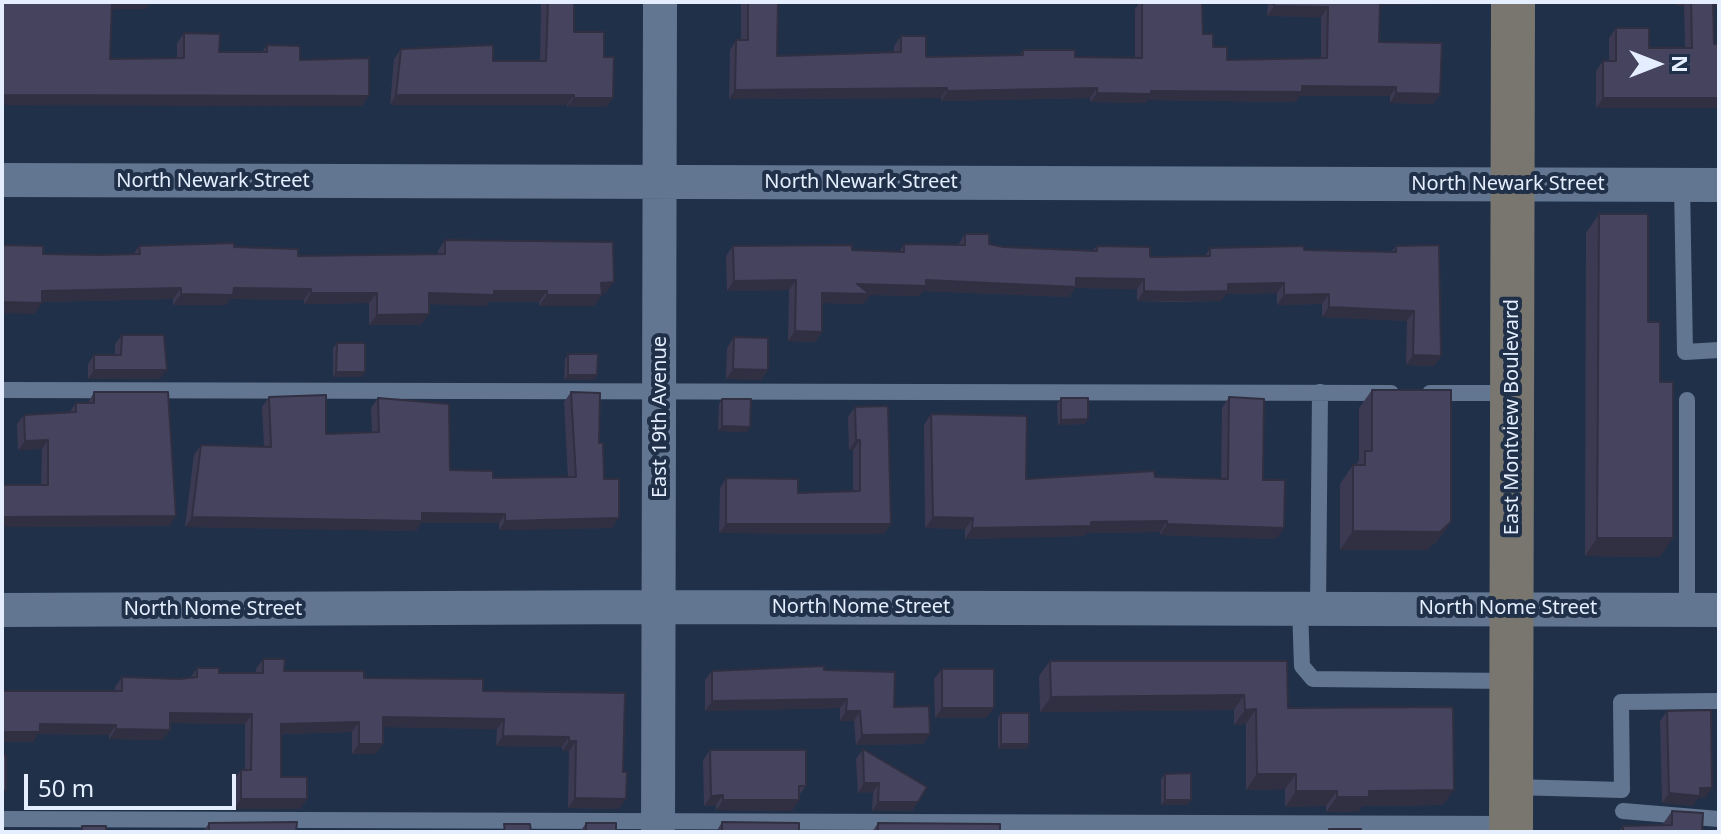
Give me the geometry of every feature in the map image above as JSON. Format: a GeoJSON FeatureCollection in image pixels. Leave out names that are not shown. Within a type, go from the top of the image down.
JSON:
{"type":"FeatureCollection","features":[{"type":"Feature","properties":{"kind":"main road","name":"East Montview Boulevard"},"geometry":{"type":"LineString","coordinates":[[1511,814],[1513,2]]}},
{"type":"Feature","properties":{"kind":"street","name":"East 19th Avenue"},"geometry":{"type":"LineString","coordinates":[[658,826],[660,2]]}},
{"type":"Feature","properties":{"kind":"street","name":"North Newark Street"},"geometry":{"type":"LineString","coordinates":[[2,180],[1719,185]]}},
{"type":"Feature","properties":{"kind":"street","name":"North Nome Street"},"geometry":{"type":"LineString","coordinates":[[2,610],[658,607],[1703,610]]}},
{"type":"Feature","properties":{"kind":"lane"},"geometry":{"type":"LineString","coordinates":[[1682,185],[1685,352],[1719,350]]}},
{"type":"Feature","properties":{"kind":"lane"},"geometry":{"type":"LineString","coordinates":[[2,390],[1512,393]]}},
{"type":"Feature","properties":{"kind":"lane"},"geometry":{"type":"LineString","coordinates":[[1320,392],[1309,608],[1302,666],[1313,679],[1511,681]]}},
{"type":"Feature","properties":{"kind":"lane"},"geometry":{"type":"LineString","coordinates":[[1687,400],[1703,610]]}},
{"type":"Feature","properties":{"kind":"lane"},"geometry":{"type":"LineString","coordinates":[[2,819],[658,826],[1511,814],[1622,790],[1621,702],[1719,701]]}},
{"type":"Feature","properties":{"kind":"lane"},"geometry":{"type":"LineString","coordinates":[[1623,811],[1719,819]]}},
{"type":"Feature","properties":{"kind":"building"},"geometry":{"type":"Polygon","coordinates":[[[2,2],[112,2],[110,59],[184,58],[184,33],[220,34],[219,52],[267,52],[267,45],[300,46],[300,60],[369,58],[369,96],[2,95],[2,2]]]}},
{"type":"Feature","properties":{"kind":"building"},"geometry":{"type":"Polygon","coordinates":[[[548,2],[574,2],[574,32],[604,32],[604,57],[614,57],[613,98],[574,98],[574,95],[396,95],[401,49],[493,45],[493,61],[546,61],[548,2]]]}},
{"type":"Feature","properties":{"kind":"building"},"geometry":{"type":"Polygon","coordinates":[[[748,2],[778,2],[777,56],[901,52],[901,36],[926,36],[926,57],[1023,55],[1023,50],[1075,50],[1075,57],[1142,58],[1142,2],[1202,2],[1203,34],[1213,34],[1213,47],[1227,47],[1227,60],[1327,58],[1328,7],[1274,6],[1274,2],[1380,2],[1379,42],[1442,43],[1440,94],[1396,93],[1396,87],[1302,86],[1302,92],[1151,91],[1151,94],[1097,93],[1097,88],[735,90],[736,40],[748,40],[748,2]]]}},
{"type":"Feature","properties":{"kind":"building"},"geometry":{"type":"Polygon","coordinates":[[[1691,2],[1713,2],[1714,44],[1719,44],[1719,98],[1603,98],[1603,61],[1616,61],[1616,28],[1649,28],[1649,48],[1692,48],[1691,2]]]}},
{"type":"Feature","properties":{"kind":"building"},"geometry":{"type":"Polygon","coordinates":[[[1599,214],[1648,214],[1648,322],[1660,322],[1660,382],[1673,382],[1673,538],[1597,538],[1599,214]]]}},
{"type":"Feature","properties":{"kind":"building"},"geometry":{"type":"Polygon","coordinates":[[[965,234],[989,234],[989,244],[1003,247],[1097,251],[1097,246],[1150,247],[1150,257],[1210,256],[1210,248],[1304,246],[1304,250],[1396,252],[1396,246],[1439,245],[1441,356],[1413,355],[1414,311],[1329,307],[1329,294],[1284,295],[1284,283],[1228,284],[1228,291],[1178,292],[1144,291],[1144,279],[1076,278],[1076,287],[926,280],[926,286],[857,284],[870,294],[822,293],[822,332],[795,331],[796,280],[734,281],[733,246],[852,245],[852,250],[904,252],[904,244],[965,245],[965,234]]]}},
{"type":"Feature","properties":{"kind":"building"},"geometry":{"type":"Polygon","coordinates":[[[445,240],[613,242],[614,282],[601,283],[602,295],[547,295],[547,291],[494,291],[494,295],[429,293],[429,314],[377,315],[377,293],[311,293],[311,289],[234,288],[233,295],[181,294],[181,288],[42,291],[42,303],[2,302],[2,245],[43,246],[43,254],[99,255],[140,254],[139,246],[234,243],[234,247],[298,249],[298,256],[445,254],[445,240]]]}},
{"type":"Feature","properties":{"kind":"building"},"geometry":{"type":"Polygon","coordinates":[[[122,335],[164,335],[167,370],[94,370],[94,355],[121,355],[122,335]]]}},
{"type":"Feature","properties":{"kind":"building"},"geometry":{"type":"Polygon","coordinates":[[[734,337],[768,338],[768,370],[733,369],[734,337]]]}},
{"type":"Feature","properties":{"kind":"building"},"geometry":{"type":"Polygon","coordinates":[[[337,343],[365,343],[365,372],[336,372],[337,343]]]}},
{"type":"Feature","properties":{"kind":"building"},"geometry":{"type":"Polygon","coordinates":[[[568,354],[598,354],[597,375],[568,375],[568,354]]]}},
{"type":"Feature","properties":{"kind":"building"},"geometry":{"type":"Polygon","coordinates":[[[1372,390],[1451,390],[1451,522],[1440,532],[1353,531],[1353,465],[1365,465],[1365,451],[1372,451],[1372,390]]]}},
{"type":"Feature","properties":{"kind":"building"},"geometry":{"type":"Polygon","coordinates":[[[94,392],[168,392],[176,516],[2,517],[2,485],[48,485],[48,440],[25,441],[24,415],[76,412],[76,403],[94,403],[94,392]]]}},
{"type":"Feature","properties":{"kind":"building"},"geometry":{"type":"Polygon","coordinates":[[[571,392],[600,393],[599,443],[603,443],[604,479],[619,479],[619,518],[505,521],[505,514],[422,513],[422,521],[192,517],[201,445],[271,447],[269,397],[326,395],[326,434],[379,432],[378,398],[449,404],[450,470],[493,471],[493,478],[576,477],[571,392]]]}},
{"type":"Feature","properties":{"kind":"building"},"geometry":{"type":"Polygon","coordinates":[[[1229,397],[1264,399],[1263,480],[1285,480],[1284,528],[1167,524],[1167,521],[972,528],[973,518],[933,517],[931,414],[1027,416],[1026,479],[1154,471],[1155,477],[1228,479],[1229,397]]]}},
{"type":"Feature","properties":{"kind":"building"},"geometry":{"type":"Polygon","coordinates":[[[1061,398],[1088,398],[1088,419],[1061,420],[1061,398]]]}},
{"type":"Feature","properties":{"kind":"building"},"geometry":{"type":"Polygon","coordinates":[[[722,399],[751,399],[750,427],[722,426],[722,399]]]}},
{"type":"Feature","properties":{"kind":"building"},"geometry":{"type":"Polygon","coordinates":[[[888,406],[891,524],[726,524],[726,478],[798,479],[798,493],[860,491],[860,440],[856,440],[855,407],[888,406]]]}},
{"type":"Feature","properties":{"kind":"building"},"geometry":{"type":"Polygon","coordinates":[[[263,659],[285,659],[284,671],[364,671],[364,678],[483,679],[483,691],[625,693],[623,772],[627,772],[626,799],[575,798],[576,741],[569,741],[569,737],[503,736],[504,719],[383,717],[383,744],[359,744],[359,722],[281,724],[281,777],[307,777],[307,799],[241,799],[241,770],[251,770],[252,714],[170,713],[170,730],[116,729],[116,725],[40,724],[40,732],[2,732],[2,691],[122,691],[122,677],[197,677],[197,668],[219,668],[219,673],[263,673],[263,659]]]}},
{"type":"Feature","properties":{"kind":"building"},"geometry":{"type":"Polygon","coordinates":[[[1050,661],[1287,661],[1288,708],[1453,707],[1454,790],[1369,791],[1369,797],[1337,797],[1337,791],[1296,791],[1296,774],[1257,774],[1256,709],[1245,710],[1244,695],[1051,697],[1050,661]]]}},
{"type":"Feature","properties":{"kind":"building"},"geometry":{"type":"Polygon","coordinates":[[[824,666],[824,670],[895,672],[894,707],[929,706],[930,734],[862,735],[860,711],[846,711],[847,699],[712,701],[712,671],[824,666]]]}},
{"type":"Feature","properties":{"kind":"building"},"geometry":{"type":"Polygon","coordinates":[[[942,669],[994,669],[994,708],[942,708],[942,669]]]}},
{"type":"Feature","properties":{"kind":"building"},"geometry":{"type":"Polygon","coordinates":[[[1711,710],[1712,788],[1700,788],[1700,796],[1669,793],[1667,711],[1711,710]]]}},
{"type":"Feature","properties":{"kind":"building"},"geometry":{"type":"Polygon","coordinates":[[[1001,713],[1029,713],[1029,744],[1001,744],[1001,713]]]}},
{"type":"Feature","properties":{"kind":"building"},"geometry":{"type":"Polygon","coordinates":[[[863,749],[927,787],[918,802],[878,802],[879,783],[864,783],[863,749]]]}},
{"type":"Feature","properties":{"kind":"building"},"geometry":{"type":"Polygon","coordinates":[[[710,750],[806,750],[806,786],[799,786],[799,800],[723,800],[723,795],[711,796],[710,750]]]}},
{"type":"Feature","properties":{"kind":"building"},"geometry":{"type":"Polygon","coordinates":[[[2,755],[6,755],[6,790],[2,791],[2,755]]]}},
{"type":"Feature","properties":{"kind":"building"},"geometry":{"type":"Polygon","coordinates":[[[1191,773],[1191,800],[1165,800],[1165,774],[1191,773]]]}},
{"type":"Feature","properties":{"kind":"building"},"geometry":{"type":"Polygon","coordinates":[[[1672,811],[1703,813],[1702,832],[1623,832],[1623,826],[1672,825],[1672,811]]]}},
{"type":"Feature","properties":{"kind":"building"},"geometry":{"type":"Polygon","coordinates":[[[297,822],[296,832],[209,832],[209,823],[297,822]]]}},
{"type":"Feature","properties":{"kind":"building"},"geometry":{"type":"Polygon","coordinates":[[[722,822],[799,823],[799,832],[722,832],[722,822]]]}},
{"type":"Feature","properties":{"kind":"building"},"geometry":{"type":"Polygon","coordinates":[[[586,823],[616,823],[616,832],[586,832],[586,823]]]}},
{"type":"Feature","properties":{"kind":"building"},"geometry":{"type":"Polygon","coordinates":[[[878,823],[1000,824],[1000,832],[878,832],[878,823]]]}},
{"type":"Feature","properties":{"kind":"building"},"geometry":{"type":"Polygon","coordinates":[[[504,824],[530,824],[531,832],[505,832],[504,824]]]}},
{"type":"Feature","properties":{"kind":"building"},"geometry":{"type":"Polygon","coordinates":[[[82,826],[106,826],[106,832],[82,832],[82,826]]]}},
{"type":"Feature","properties":{"kind":"building"},"geometry":{"type":"Polygon","coordinates":[[[1329,829],[1361,829],[1361,832],[1329,832],[1329,829]]]}}]}
